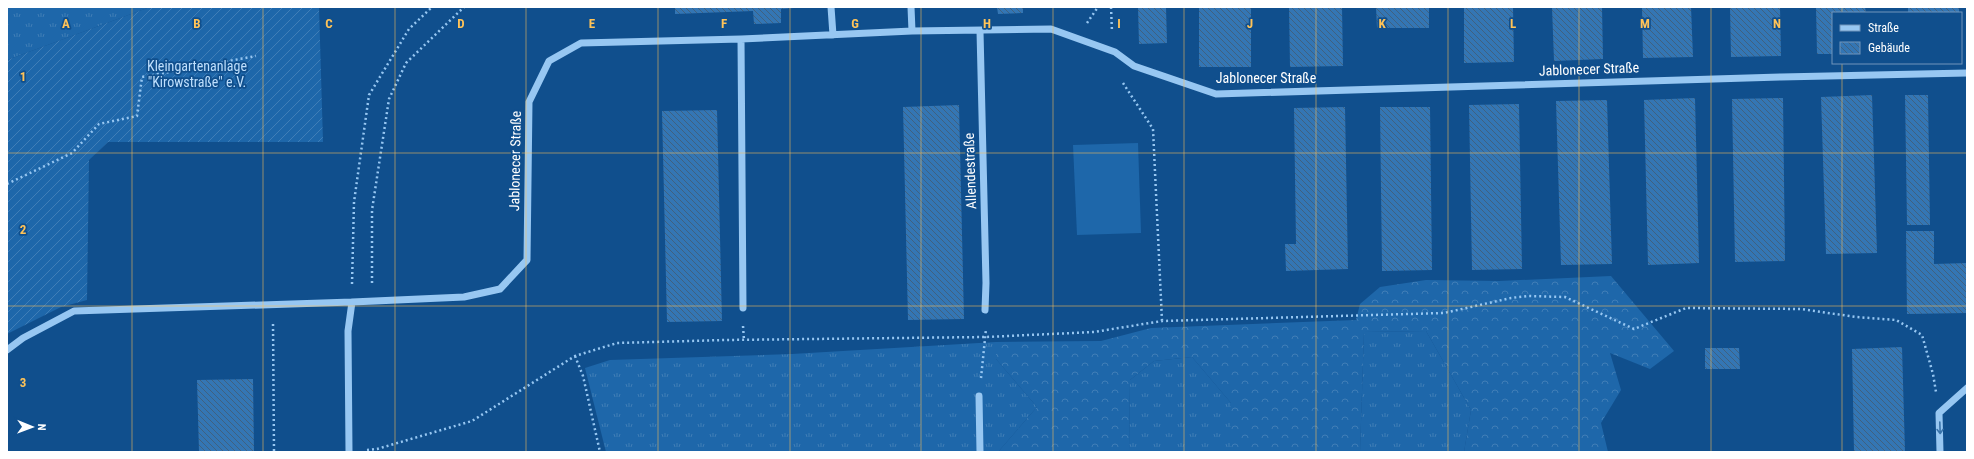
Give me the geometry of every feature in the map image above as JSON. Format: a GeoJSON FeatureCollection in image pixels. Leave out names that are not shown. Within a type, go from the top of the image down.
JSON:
{"type":"FeatureCollection","features":[{"type":"Feature","properties":{"kind":"street"},"geometry":{"type":"LineString","coordinates":[[831,7],[833,35]]}},
{"type":"Feature","properties":{"kind":"street"},"geometry":{"type":"LineString","coordinates":[[911,7],[912,31]]}},
{"type":"Feature","properties":{"kind":"street","name":"Jablonecer Straße"},"geometry":{"type":"LineString","coordinates":[[7,350],[22,338],[74,311],[464,297],[500,289],[527,260],[530,102],[549,61],[581,43],[741,39],[912,31],[980,31],[1028,28],[1051,29],[1115,52],[1134,66],[1216,94],[1752,77],[1967,73]]}},
{"type":"Feature","properties":{"kind":"street","name":"Allendestraße"},"geometry":{"type":"LineString","coordinates":[[980,31],[986,283],[985,310]]}},
{"type":"Feature","properties":{"kind":"street"},"geometry":{"type":"LineString","coordinates":[[741,39],[743,308]]}},
{"type":"Feature","properties":{"kind":"street"},"geometry":{"type":"LineString","coordinates":[[349,452],[348,331],[352,302]]}},
{"type":"Feature","properties":{"kind":"street"},"geometry":{"type":"LineString","coordinates":[[1940,452],[1939,413],[1967,388]]}},
{"type":"Feature","properties":{"kind":"street"},"geometry":{"type":"LineString","coordinates":[[979,396],[980,452]]}},
{"type":"Feature","properties":{"kind":"path"},"geometry":{"type":"LineString","coordinates":[[352,302],[354,202],[369,95],[409,29],[432,7]]}},
{"type":"Feature","properties":{"kind":"path"},"geometry":{"type":"LineString","coordinates":[[372,301],[372,210],[388,99],[406,63],[464,7]]}},
{"type":"Feature","properties":{"kind":"path"},"geometry":{"type":"LineString","coordinates":[[1110,7],[1119,76],[1153,129],[1162,321]]}},
{"type":"Feature","properties":{"kind":"path"},"geometry":{"type":"LineString","coordinates":[[7,184],[72,153],[99,124],[137,116],[142,77],[256,56]]}},
{"type":"Feature","properties":{"kind":"path"},"geometry":{"type":"LineString","coordinates":[[364,450],[377,449],[472,421],[575,356],[617,343],[725,340],[986,337],[1094,332],[1162,321],[1444,312],[1511,298],[1528,296],[1565,297],[1634,329],[1686,308],[1801,309],[1856,317],[1896,320],[1922,335],[1933,374],[1939,413]]}},
{"type":"Feature","properties":{"kind":"path"},"geometry":{"type":"LineString","coordinates":[[273,305],[274,452]]}},
{"type":"Feature","properties":{"kind":"path"},"geometry":{"type":"LineString","coordinates":[[979,396],[986,337]]}},
{"type":"Feature","properties":{"kind":"path"},"geometry":{"type":"LineString","coordinates":[[575,356],[582,376],[600,452]]}},
{"type":"Feature","properties":{"kind":"green space"},"geometry":{"type":"Polygon","coordinates":[[[7,7],[150,7],[7,60],[7,7]]]}},
{"type":"Feature","properties":{"kind":"green space","name":"Kleingartenanlage \"Kirowstraße\" e.V."},"geometry":{"type":"Polygon","coordinates":[[[150,7],[319,7],[323,142],[108,142],[89,160],[87,300],[61,307],[7,334],[7,60],[150,7]]]}},
{"type":"Feature","properties":{"kind":"green space"},"geometry":{"type":"Polygon","coordinates":[[[1138,143],[1141,233],[1077,235],[1073,145],[1138,143]]]}},
{"type":"Feature","properties":{"kind":"green space"},"geometry":{"type":"Polygon","coordinates":[[[1611,276],[1674,351],[1650,369],[1610,353],[1621,390],[1601,423],[1608,452],[1464,452],[1471,410],[1426,331],[1364,332],[1360,452],[1231,452],[1231,403],[1192,357],[1154,361],[1130,380],[1129,452],[998,452],[1037,407],[996,359],[996,342],[1101,341],[1151,328],[1356,320],[1360,304],[1380,287],[1426,280],[1499,281],[1611,276]]]}},
{"type":"Feature","properties":{"kind":"green space"},"geometry":{"type":"Polygon","coordinates":[[[1426,331],[1471,410],[1464,452],[1360,452],[1364,332],[1426,331]]]}},
{"type":"Feature","properties":{"kind":"green space"},"geometry":{"type":"Polygon","coordinates":[[[996,342],[996,359],[1037,407],[998,452],[606,452],[585,368],[610,360],[792,354],[996,342]]]}},
{"type":"Feature","properties":{"kind":"green space"},"geometry":{"type":"Polygon","coordinates":[[[1192,357],[1231,403],[1231,452],[1129,452],[1130,380],[1154,361],[1192,357]]]}},
{"type":"Feature","properties":{"kind":"building"},"geometry":{"type":"Polygon","coordinates":[[[675,7],[794,8],[781,9],[781,23],[754,24],[753,11],[675,14],[675,7]]]}},
{"type":"Feature","properties":{"kind":"building"},"geometry":{"type":"Polygon","coordinates":[[[997,7],[1023,7],[1023,13],[998,14],[997,7]]]}},
{"type":"Feature","properties":{"kind":"building"},"geometry":{"type":"Polygon","coordinates":[[[1138,7],[1166,7],[1167,43],[1139,44],[1138,7]]]}},
{"type":"Feature","properties":{"kind":"building"},"geometry":{"type":"Polygon","coordinates":[[[1199,7],[1251,7],[1251,67],[1199,67],[1199,7]]]}},
{"type":"Feature","properties":{"kind":"building"},"geometry":{"type":"Polygon","coordinates":[[[1289,7],[1342,7],[1343,66],[1290,67],[1289,7]]]}},
{"type":"Feature","properties":{"kind":"building"},"geometry":{"type":"Polygon","coordinates":[[[1376,7],[1429,7],[1429,28],[1377,28],[1376,7]]]}},
{"type":"Feature","properties":{"kind":"building"},"geometry":{"type":"Polygon","coordinates":[[[1464,7],[1513,7],[1514,62],[1464,63],[1464,7]]]}},
{"type":"Feature","properties":{"kind":"building"},"geometry":{"type":"Polygon","coordinates":[[[1552,7],[1602,7],[1603,59],[1554,61],[1552,7]]]}},
{"type":"Feature","properties":{"kind":"building"},"geometry":{"type":"Polygon","coordinates":[[[1642,7],[1691,7],[1693,57],[1643,58],[1642,7]]]}},
{"type":"Feature","properties":{"kind":"building"},"geometry":{"type":"Polygon","coordinates":[[[1730,7],[1780,7],[1781,56],[1731,57],[1730,7]]]}},
{"type":"Feature","properties":{"kind":"building"},"geometry":{"type":"Polygon","coordinates":[[[1816,7],[1865,7],[1866,12],[1832,12],[1832,54],[1817,54],[1816,7]]]}},
{"type":"Feature","properties":{"kind":"building"},"geometry":{"type":"Polygon","coordinates":[[[1908,7],[1959,7],[1959,12],[1908,12],[1908,7]]]}},
{"type":"Feature","properties":{"kind":"building"},"geometry":{"type":"Polygon","coordinates":[[[1872,95],[1877,253],[1826,254],[1821,97],[1872,95]]]}},
{"type":"Feature","properties":{"kind":"building"},"geometry":{"type":"Polygon","coordinates":[[[1905,95],[1928,95],[1930,225],[1907,225],[1905,95]]]}},
{"type":"Feature","properties":{"kind":"building"},"geometry":{"type":"Polygon","coordinates":[[[1695,98],[1699,263],[1648,265],[1644,100],[1695,98]]]}},
{"type":"Feature","properties":{"kind":"building"},"geometry":{"type":"Polygon","coordinates":[[[1783,98],[1785,261],[1735,262],[1732,99],[1783,98]]]}},
{"type":"Feature","properties":{"kind":"building"},"geometry":{"type":"Polygon","coordinates":[[[1607,100],[1612,264],[1561,265],[1556,101],[1607,100]]]}},
{"type":"Feature","properties":{"kind":"building"},"geometry":{"type":"Polygon","coordinates":[[[1519,104],[1522,269],[1472,270],[1469,105],[1519,104]]]}},
{"type":"Feature","properties":{"kind":"building"},"geometry":{"type":"Polygon","coordinates":[[[959,105],[964,319],[908,320],[903,107],[959,105]]]}},
{"type":"Feature","properties":{"kind":"building"},"geometry":{"type":"Polygon","coordinates":[[[1345,107],[1348,269],[1286,271],[1285,244],[1296,244],[1294,108],[1345,107]]]}},
{"type":"Feature","properties":{"kind":"building"},"geometry":{"type":"Polygon","coordinates":[[[1380,107],[1430,107],[1432,270],[1382,271],[1380,107]]]}},
{"type":"Feature","properties":{"kind":"building"},"geometry":{"type":"Polygon","coordinates":[[[717,110],[722,321],[667,322],[662,111],[717,110]]]}},
{"type":"Feature","properties":{"kind":"building"},"geometry":{"type":"Polygon","coordinates":[[[1906,231],[1934,231],[1934,264],[1967,263],[1967,313],[1907,314],[1906,231]]]}},
{"type":"Feature","properties":{"kind":"building"},"geometry":{"type":"Polygon","coordinates":[[[1902,347],[1905,452],[1854,452],[1852,349],[1902,347]]]}},
{"type":"Feature","properties":{"kind":"building"},"geometry":{"type":"Polygon","coordinates":[[[1705,348],[1739,348],[1740,369],[1705,369],[1705,348]]]}},
{"type":"Feature","properties":{"kind":"building"},"geometry":{"type":"Polygon","coordinates":[[[253,379],[254,452],[199,452],[197,380],[253,379]]]}}]}
